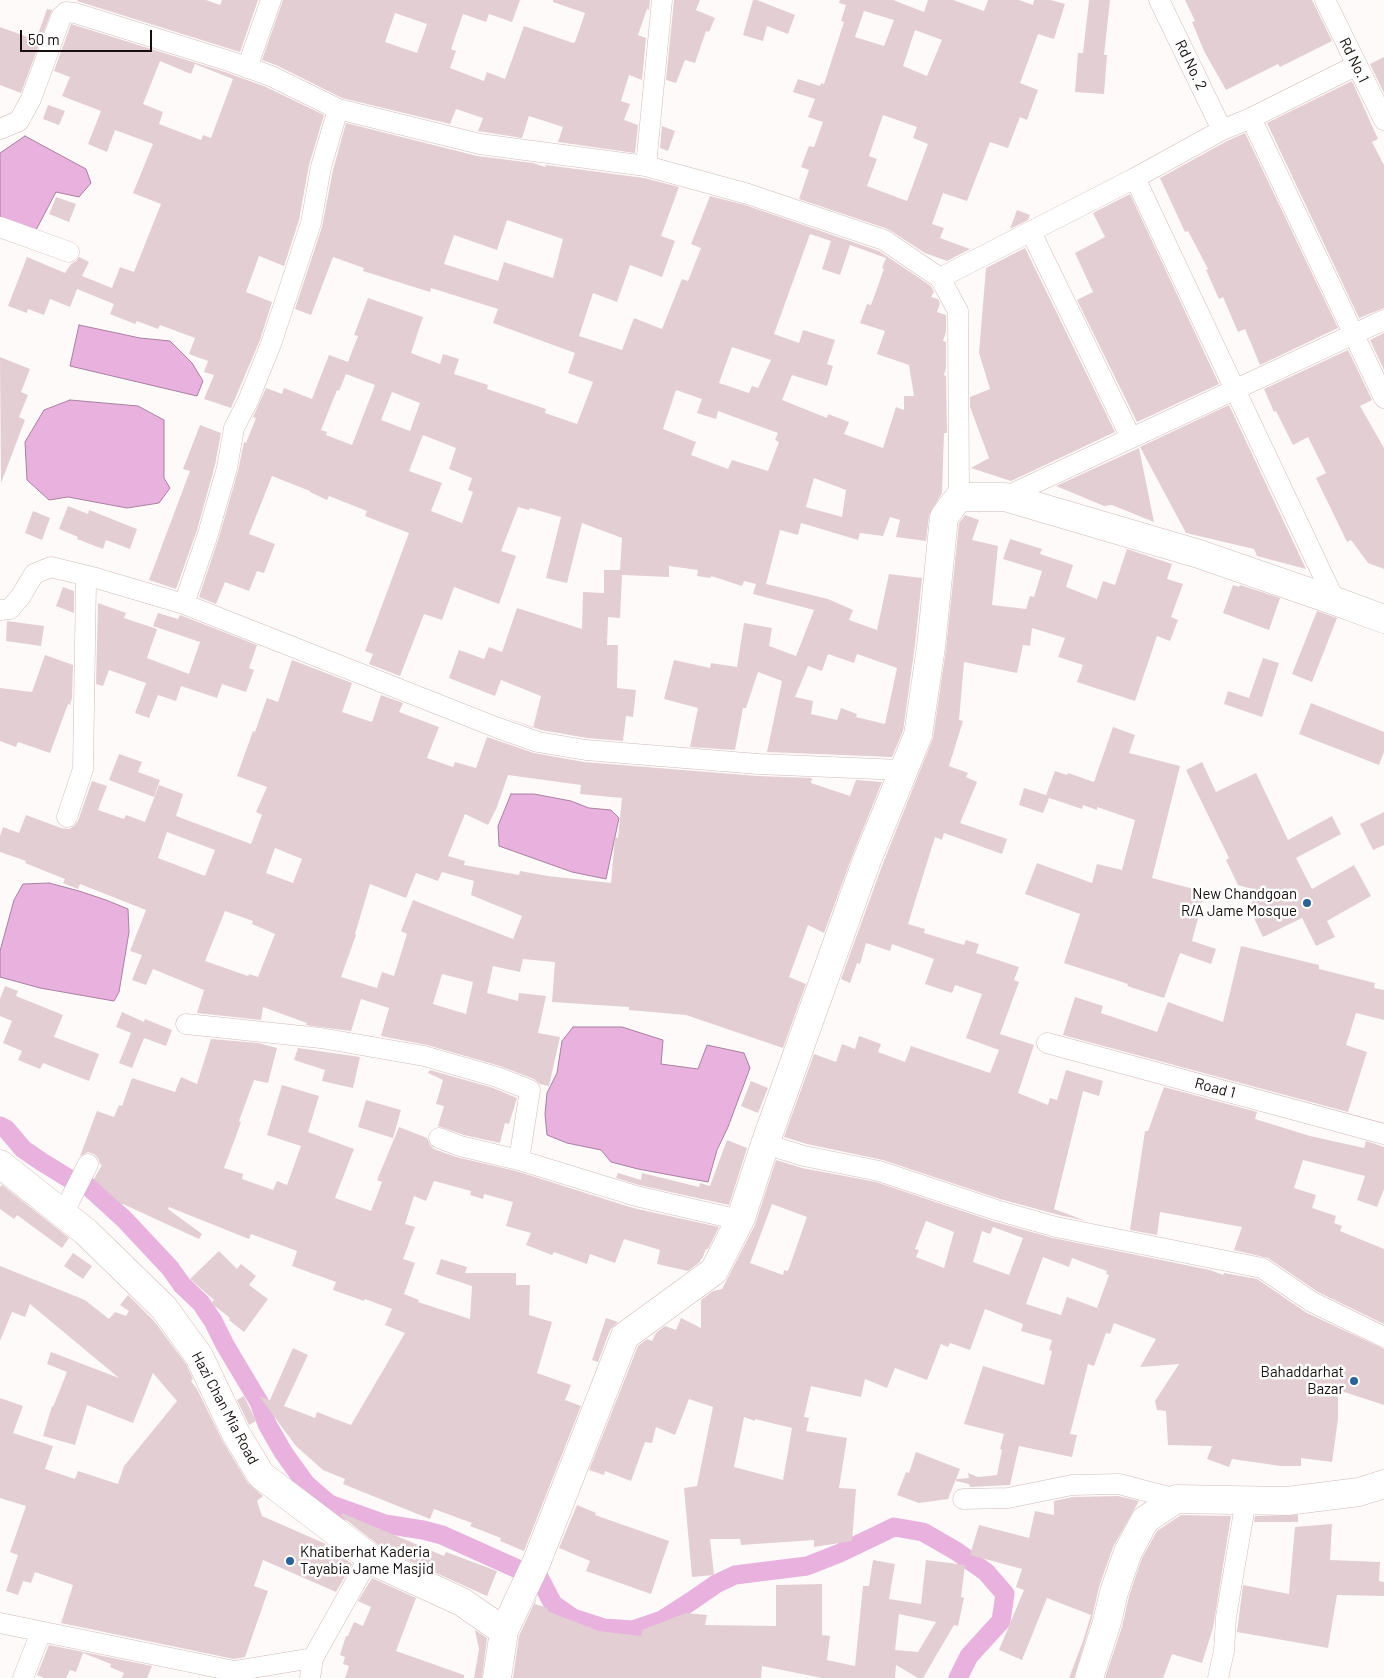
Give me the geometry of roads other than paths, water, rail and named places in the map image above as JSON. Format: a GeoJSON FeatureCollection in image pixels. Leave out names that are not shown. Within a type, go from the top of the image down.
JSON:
{"type":"FeatureCollection","features":[{"type":"Feature","properties":{"kind":"street"},"geometry":{"type":"LineString","coordinates":[[247,68],[271,0]]}},
{"type":"Feature","properties":{"kind":"street"},"geometry":{"type":"LineString","coordinates":[[646,166],[662,0]]}},
{"type":"Feature","properties":{"kind":"street","name":"Rd No. 2"},"geometry":{"type":"LineString","coordinates":[[1159,0],[1222,130]]}},
{"type":"Feature","properties":{"kind":"street","name":"Rd No.1"},"geometry":{"type":"LineString","coordinates":[[1325,0],[1384,120]]}},
{"type":"Feature","properties":{"kind":"street"},"geometry":{"type":"LineString","coordinates":[[0,129],[19,121],[31,99],[61,17],[66,12],[75,13],[271,76],[338,109],[480,144],[646,166],[748,194],[884,240],[940,278],[958,311],[959,497],[944,517],[931,647],[918,735],[902,770],[867,860],[740,1218],[714,1271],[624,1336],[537,1561],[504,1631],[497,1678]]}},
{"type":"Feature","properties":{"kind":"street"},"geometry":{"type":"LineString","coordinates":[[940,278],[1135,178],[1222,130],[1251,118],[1357,65]]}},
{"type":"Feature","properties":{"kind":"street"},"geometry":{"type":"LineString","coordinates":[[184,604],[228,468],[234,428],[248,401],[271,344],[310,222],[322,167],[338,109]]}},
{"type":"Feature","properties":{"kind":"street"},"geometry":{"type":"LineString","coordinates":[[1251,118],[1384,398]]}},
{"type":"Feature","properties":{"kind":"street"},"geometry":{"type":"LineString","coordinates":[[1135,178],[1335,600]]}},
{"type":"Feature","properties":{"kind":"street"},"geometry":{"type":"LineString","coordinates":[[0,227],[70,252]]}},
{"type":"Feature","properties":{"kind":"street"},"geometry":{"type":"LineString","coordinates":[[1031,232],[1131,438]]}},
{"type":"Feature","properties":{"kind":"street"},"geometry":{"type":"LineString","coordinates":[[1005,497],[1384,320]]}},
{"type":"Feature","properties":{"kind":"street"},"geometry":{"type":"LineString","coordinates":[[959,497],[1005,497],[1199,554],[1335,600],[1384,619]]}},
{"type":"Feature","properties":{"kind":"street"},"geometry":{"type":"LineString","coordinates":[[0,610],[10,610],[34,574],[51,567],[184,604],[538,742],[586,750],[758,764],[902,770]]}},
{"type":"Feature","properties":{"kind":"street"},"geometry":{"type":"LineString","coordinates":[[67,817],[83,769],[86,582],[89,577]]}},
{"type":"Feature","properties":{"kind":"street"},"geometry":{"type":"LineString","coordinates":[[186,1024],[321,1038],[424,1056],[497,1077],[530,1090],[519,1160]]}},
{"type":"Feature","properties":{"kind":"street","name":"Road 1"},"geometry":{"type":"LineString","coordinates":[[1047,1043],[1384,1134]]}},
{"type":"Feature","properties":{"kind":"street"},"geometry":{"type":"LineString","coordinates":[[439,1138],[460,1146],[519,1160],[636,1196],[731,1218],[740,1218]]}},
{"type":"Feature","properties":{"kind":"street"},"geometry":{"type":"LineString","coordinates":[[765,1144],[804,1156],[879,1171],[996,1210],[1056,1227],[1262,1268],[1312,1302],[1384,1337]]}},
{"type":"Feature","properties":{"kind":"street","name":"Hazi Chan Mia Road"},"geometry":{"type":"LineString","coordinates":[[0,1164],[86,1232],[164,1308],[199,1356],[235,1432],[261,1475],[377,1563],[462,1602],[504,1631]]}},
{"type":"Feature","properties":{"kind":"street"},"geometry":{"type":"LineString","coordinates":[[63,1214],[88,1164]]}},
{"type":"Feature","properties":{"kind":"street"},"geometry":{"type":"LineString","coordinates":[[963,1499],[1008,1498],[1072,1485],[1119,1484],[1176,1499],[1287,1501],[1359,1492],[1384,1484]]}},
{"type":"Feature","properties":{"kind":"street"},"geometry":{"type":"LineString","coordinates":[[1089,1678],[1114,1592],[1128,1552],[1145,1520],[1176,1499]]}},
{"type":"Feature","properties":{"kind":"street"},"geometry":{"type":"LineString","coordinates":[[1218,1678],[1224,1651],[1226,1617],[1246,1500]]}},
{"type":"Feature","properties":{"kind":"street"},"geometry":{"type":"LineString","coordinates":[[310,1678],[313,1658],[364,1566],[377,1563]]}},
{"type":"Feature","properties":{"kind":"street"},"geometry":{"type":"LineString","coordinates":[[0,1624],[234,1671],[313,1658]]}},
{"type":"Feature","properties":{"kind":"street"},"geometry":{"type":"LineString","coordinates":[[23,1678],[41,1632]]}},
{"type":"Feature","properties":{"kind":"waterway"},"geometry":{"type":"LineString","coordinates":[[0,1126],[6,1129],[23,1149],[68,1178],[89,1187],[124,1219],[170,1268],[182,1285],[201,1303],[259,1402],[267,1424],[283,1452],[306,1484],[329,1504],[385,1524],[442,1535],[540,1579],[553,1604],[573,1618],[604,1628],[633,1630],[662,1620],[716,1584],[735,1575],[807,1566],[840,1553],[894,1527],[923,1532],[956,1551],[986,1572],[1005,1594],[1001,1621],[969,1656],[958,1678]]}},
{"type":"Feature","properties":{"kind":"place","name":"New Chandgoan R/A Jame Mosque"},"geometry":{"type":"Point","coordinates":[1307,903]}},
{"type":"Feature","properties":{"kind":"place","name":"Bahaddarhat Bazar"},"geometry":{"type":"Point","coordinates":[1354,1381]}},
{"type":"Feature","properties":{"kind":"place","name":"Khatiberhat Kaderia Tayabia Jame Masjid"},"geometry":{"type":"Point","coordinates":[290,1561]}}]}
